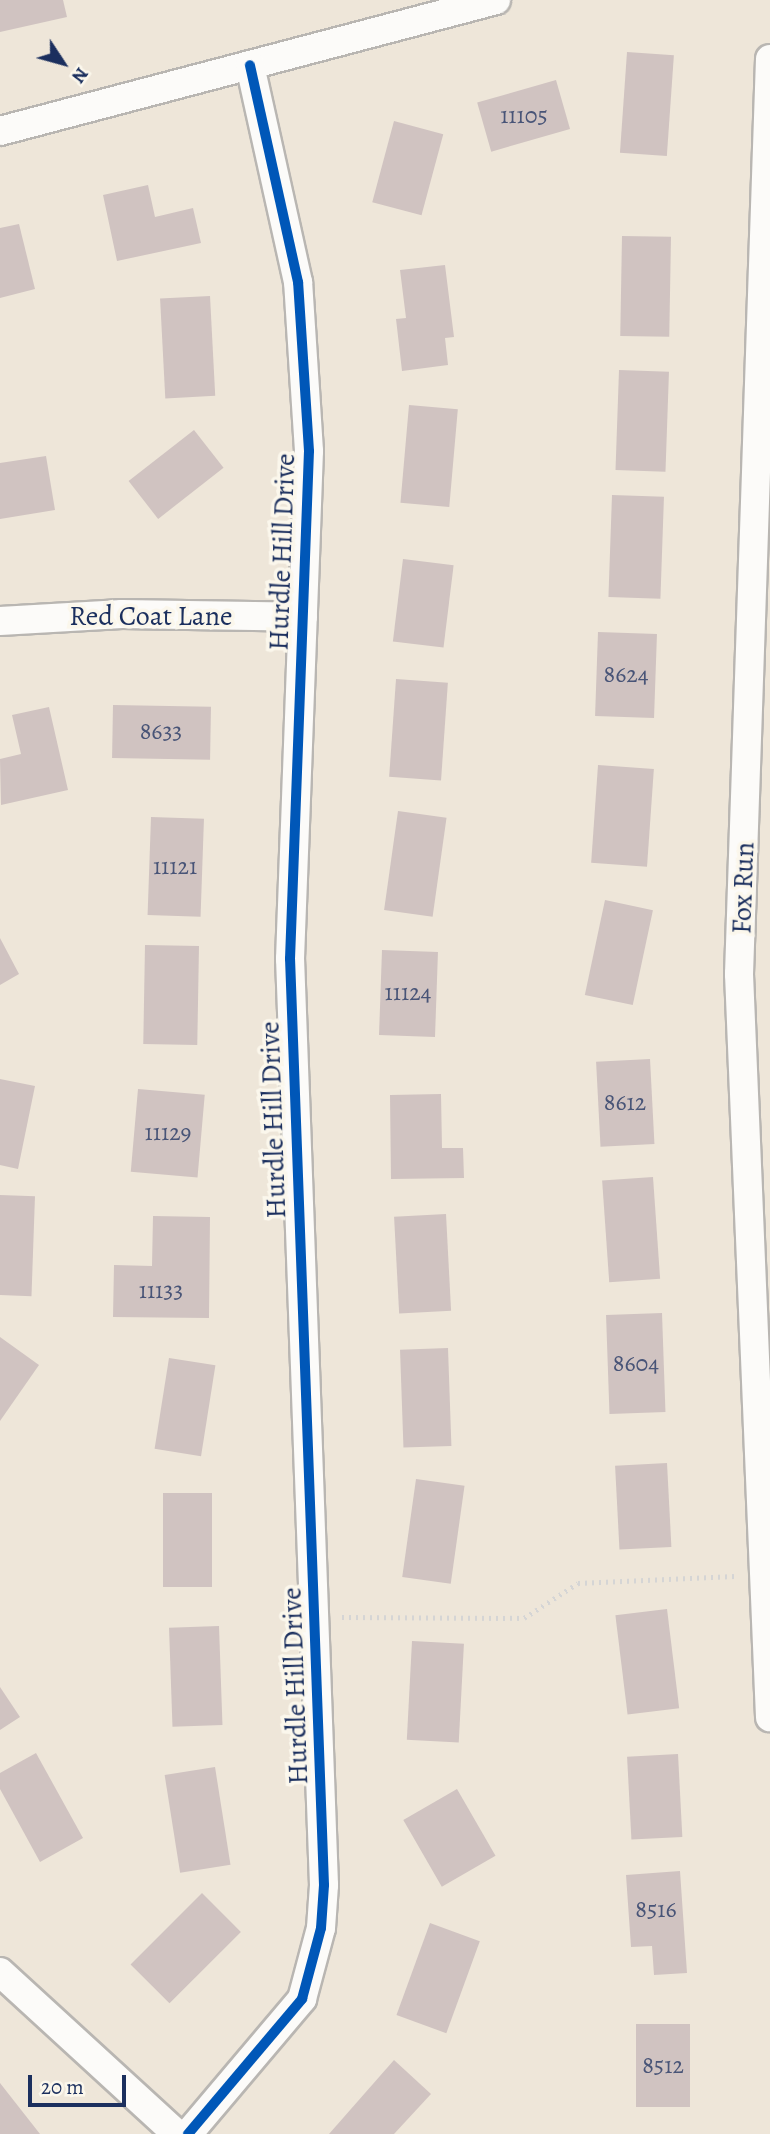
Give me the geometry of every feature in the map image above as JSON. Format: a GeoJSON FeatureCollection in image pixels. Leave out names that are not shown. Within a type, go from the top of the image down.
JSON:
{"type":"FeatureCollection","features":[{"type":"Feature","properties":{"kind":"street"},"geometry":{"type":"LineString","coordinates":[[0,131],[496,0]]}},
{"type":"Feature","properties":{"kind":"street","name":"Fox Run"},"geometry":{"type":"LineString","coordinates":[[770,59],[762,600],[739,974],[767,1560],[770,1717]]}},
{"type":"Feature","properties":{"kind":"street","name":"Hurdle Hill Drive"},"geometry":{"type":"LineString","coordinates":[[188,2134],[287,2024],[313,1970],[324,1885],[290,959],[309,451],[298,282],[250,65]]}},
{"type":"Feature","properties":{"kind":"street","name":"Red Coat Lane"},"geometry":{"type":"LineString","coordinates":[[0,621],[122,614],[303,617]]}},
{"type":"Feature","properties":{"kind":"street"},"geometry":{"type":"LineString","coordinates":[[0,1972],[177,2134]]}},
{"type":"Feature","properties":{"kind":"path"},"geometry":{"type":"LineString","coordinates":[[316,1617],[524,1618],[578,1583],[767,1560]]}},
{"type":"Feature","properties":{"kind":"building"},"geometry":{"type":"Polygon","coordinates":[[[0,0],[63,0],[67,17],[0,32],[0,0]]]}},
{"type":"Feature","properties":{"kind":"building"},"geometry":{"type":"Polygon","coordinates":[[[627,52],[674,55],[667,156],[620,153],[627,52]]]}},
{"type":"Feature","properties":{"kind":"building"},"geometry":{"type":"Polygon","coordinates":[[[556,80],[570,129],[491,152],[477,103],[556,80]]]}},
{"type":"Feature","properties":{"kind":"building"},"geometry":{"type":"Polygon","coordinates":[[[394,121],[443,134],[422,215],[372,202],[394,121]]]}},
{"type":"Feature","properties":{"kind":"building"},"geometry":{"type":"Polygon","coordinates":[[[148,185],[155,217],[193,208],[201,243],[117,261],[103,195],[148,185]]]}},
{"type":"Feature","properties":{"kind":"building"},"geometry":{"type":"Polygon","coordinates":[[[19,224],[35,289],[0,298],[0,228],[19,224]]]}},
{"type":"Feature","properties":{"kind":"building"},"geometry":{"type":"Polygon","coordinates":[[[622,236],[671,237],[669,337],[620,336],[622,236]]]}},
{"type":"Feature","properties":{"kind":"building"},"geometry":{"type":"Polygon","coordinates":[[[445,265],[454,337],[445,338],[448,365],[402,371],[396,319],[406,318],[400,270],[445,265]]]}},
{"type":"Feature","properties":{"kind":"building"},"geometry":{"type":"Polygon","coordinates":[[[210,296],[215,396],[165,398],[160,299],[210,296]]]}},
{"type":"Feature","properties":{"kind":"building"},"geometry":{"type":"Polygon","coordinates":[[[619,370],[669,372],[665,472],[616,470],[619,370]]]}},
{"type":"Feature","properties":{"kind":"building"},"geometry":{"type":"Polygon","coordinates":[[[409,405],[458,409],[449,507],[400,503],[409,405]]]}},
{"type":"Feature","properties":{"kind":"building"},"geometry":{"type":"Polygon","coordinates":[[[194,430],[224,468],[158,519],[129,481],[194,430]]]}},
{"type":"Feature","properties":{"kind":"building"},"geometry":{"type":"Polygon","coordinates":[[[46,456],[55,510],[0,519],[0,463],[46,456]]]}},
{"type":"Feature","properties":{"kind":"building"},"geometry":{"type":"Polygon","coordinates":[[[612,495],[664,497],[660,599],[608,597],[612,495]]]}},
{"type":"Feature","properties":{"kind":"building"},"geometry":{"type":"Polygon","coordinates":[[[403,559],[454,565],[444,648],[393,641],[403,559]]]}},
{"type":"Feature","properties":{"kind":"building"},"geometry":{"type":"Polygon","coordinates":[[[598,632],[657,634],[654,718],[595,716],[598,632]]]}},
{"type":"Feature","properties":{"kind":"building"},"geometry":{"type":"Polygon","coordinates":[[[396,679],[448,683],[441,780],[389,777],[396,679]]]}},
{"type":"Feature","properties":{"kind":"building"},"geometry":{"type":"Polygon","coordinates":[[[113,705],[211,707],[210,760],[112,758],[113,705]]]}},
{"type":"Feature","properties":{"kind":"building"},"geometry":{"type":"Polygon","coordinates":[[[49,707],[68,790],[1,805],[0,759],[21,754],[12,715],[49,707]]]}},
{"type":"Feature","properties":{"kind":"building"},"geometry":{"type":"Polygon","coordinates":[[[598,765],[654,769],[647,867],[591,863],[598,765]]]}},
{"type":"Feature","properties":{"kind":"building"},"geometry":{"type":"Polygon","coordinates":[[[398,811],[447,818],[433,917],[384,910],[398,811]]]}},
{"type":"Feature","properties":{"kind":"building"},"geometry":{"type":"Polygon","coordinates":[[[151,817],[204,819],[201,917],[148,915],[151,817]]]}},
{"type":"Feature","properties":{"kind":"building"},"geometry":{"type":"Polygon","coordinates":[[[605,900],[653,910],[633,1005],[585,995],[605,900]]]}},
{"type":"Feature","properties":{"kind":"building"},"geometry":{"type":"Polygon","coordinates":[[[0,938],[19,974],[0,985],[0,938]]]}},
{"type":"Feature","properties":{"kind":"building"},"geometry":{"type":"Polygon","coordinates":[[[145,945],[199,946],[197,1045],[143,1044],[145,945]]]}},
{"type":"Feature","properties":{"kind":"building"},"geometry":{"type":"Polygon","coordinates":[[[382,950],[438,952],[435,1037],[379,1035],[382,950]]]}},
{"type":"Feature","properties":{"kind":"building"},"geometry":{"type":"Polygon","coordinates":[[[650,1059],[654,1144],[601,1147],[596,1062],[650,1059]]]}},
{"type":"Feature","properties":{"kind":"building"},"geometry":{"type":"Polygon","coordinates":[[[0,1079],[35,1086],[18,1169],[0,1165],[0,1079]]]}},
{"type":"Feature","properties":{"kind":"building"},"geometry":{"type":"Polygon","coordinates":[[[138,1089],[205,1095],[198,1178],[131,1172],[138,1089]]]}},
{"type":"Feature","properties":{"kind":"building"},"geometry":{"type":"Polygon","coordinates":[[[441,1094],[442,1148],[463,1148],[464,1178],[391,1179],[390,1095],[441,1094]]]}},
{"type":"Feature","properties":{"kind":"building"},"geometry":{"type":"Polygon","coordinates":[[[653,1177],[660,1279],[609,1282],[602,1181],[653,1177]]]}},
{"type":"Feature","properties":{"kind":"building"},"geometry":{"type":"Polygon","coordinates":[[[0,1195],[35,1196],[31,1296],[0,1295],[0,1195]]]}},
{"type":"Feature","properties":{"kind":"building"},"geometry":{"type":"Polygon","coordinates":[[[446,1214],[451,1311],[399,1314],[394,1217],[446,1214]]]}},
{"type":"Feature","properties":{"kind":"building"},"geometry":{"type":"Polygon","coordinates":[[[153,1216],[210,1217],[209,1318],[113,1317],[114,1265],[152,1266],[153,1216]]]}},
{"type":"Feature","properties":{"kind":"building"},"geometry":{"type":"Polygon","coordinates":[[[662,1313],[665,1412],[609,1414],[606,1315],[662,1313]]]}},
{"type":"Feature","properties":{"kind":"building"},"geometry":{"type":"Polygon","coordinates":[[[0,1337],[39,1365],[0,1421],[0,1337]]]}},
{"type":"Feature","properties":{"kind":"building"},"geometry":{"type":"Polygon","coordinates":[[[448,1348],[451,1446],[403,1448],[400,1350],[448,1348]]]}},
{"type":"Feature","properties":{"kind":"building"},"geometry":{"type":"Polygon","coordinates":[[[169,1358],[215,1365],[201,1456],[155,1449],[169,1358]]]}},
{"type":"Feature","properties":{"kind":"building"},"geometry":{"type":"Polygon","coordinates":[[[667,1463],[671,1547],[619,1550],[615,1466],[667,1463]]]}},
{"type":"Feature","properties":{"kind":"building"},"geometry":{"type":"Polygon","coordinates":[[[416,1479],[465,1486],[451,1584],[402,1577],[416,1479]]]}},
{"type":"Feature","properties":{"kind":"building"},"geometry":{"type":"Polygon","coordinates":[[[163,1493],[212,1493],[212,1587],[163,1587],[163,1493]]]}},
{"type":"Feature","properties":{"kind":"building"},"geometry":{"type":"Polygon","coordinates":[[[667,1609],[679,1708],[628,1715],[615,1615],[667,1609]]]}},
{"type":"Feature","properties":{"kind":"building"},"geometry":{"type":"Polygon","coordinates":[[[219,1626],[222,1725],[172,1727],[169,1628],[219,1626]]]}},
{"type":"Feature","properties":{"kind":"building"},"geometry":{"type":"Polygon","coordinates":[[[412,1641],[464,1644],[459,1743],[407,1740],[412,1641]]]}},
{"type":"Feature","properties":{"kind":"building"},"geometry":{"type":"Polygon","coordinates":[[[0,1687],[20,1717],[0,1730],[0,1687]]]}},
{"type":"Feature","properties":{"kind":"building"},"geometry":{"type":"Polygon","coordinates":[[[36,1753],[83,1838],[40,1862],[0,1789],[0,1773],[36,1753]]]}},
{"type":"Feature","properties":{"kind":"building"},"geometry":{"type":"Polygon","coordinates":[[[678,1754],[682,1837],[631,1840],[627,1757],[678,1754]]]}},
{"type":"Feature","properties":{"kind":"building"},"geometry":{"type":"Polygon","coordinates":[[[215,1767],[230,1865],[180,1873],[165,1775],[215,1767]]]}},
{"type":"Feature","properties":{"kind":"building"},"geometry":{"type":"Polygon","coordinates":[[[457,1789],[496,1856],[442,1887],[403,1820],[457,1789]]]}},
{"type":"Feature","properties":{"kind":"building"},"geometry":{"type":"Polygon","coordinates":[[[680,1871],[687,1973],[654,1975],[652,1946],[631,1947],[626,1875],[680,1871]]]}},
{"type":"Feature","properties":{"kind":"building"},"geometry":{"type":"Polygon","coordinates":[[[202,1893],[241,1932],[169,2003],[131,1964],[202,1893]]]}},
{"type":"Feature","properties":{"kind":"building"},"geometry":{"type":"Polygon","coordinates":[[[430,1923],[480,1941],[446,2033],[396,2015],[430,1923]]]}},
{"type":"Feature","properties":{"kind":"building"},"geometry":{"type":"Polygon","coordinates":[[[636,2024],[690,2024],[690,2107],[636,2107],[636,2024]]]}},
{"type":"Feature","properties":{"kind":"building"},"geometry":{"type":"Polygon","coordinates":[[[394,2060],[431,2094],[394,2134],[329,2134],[394,2060]]]}},
{"type":"Feature","properties":{"kind":"building"},"geometry":{"type":"Polygon","coordinates":[[[0,2083],[40,2134],[0,2134],[0,2083]]]}},
{"type":"Feature","properties":{"kind":"cycle path"},"geometry":{"type":"LineString","coordinates":[[188,2134],[302,1999],[321,1928],[324,1885],[290,959],[309,451],[298,282],[250,65]]}}]}
